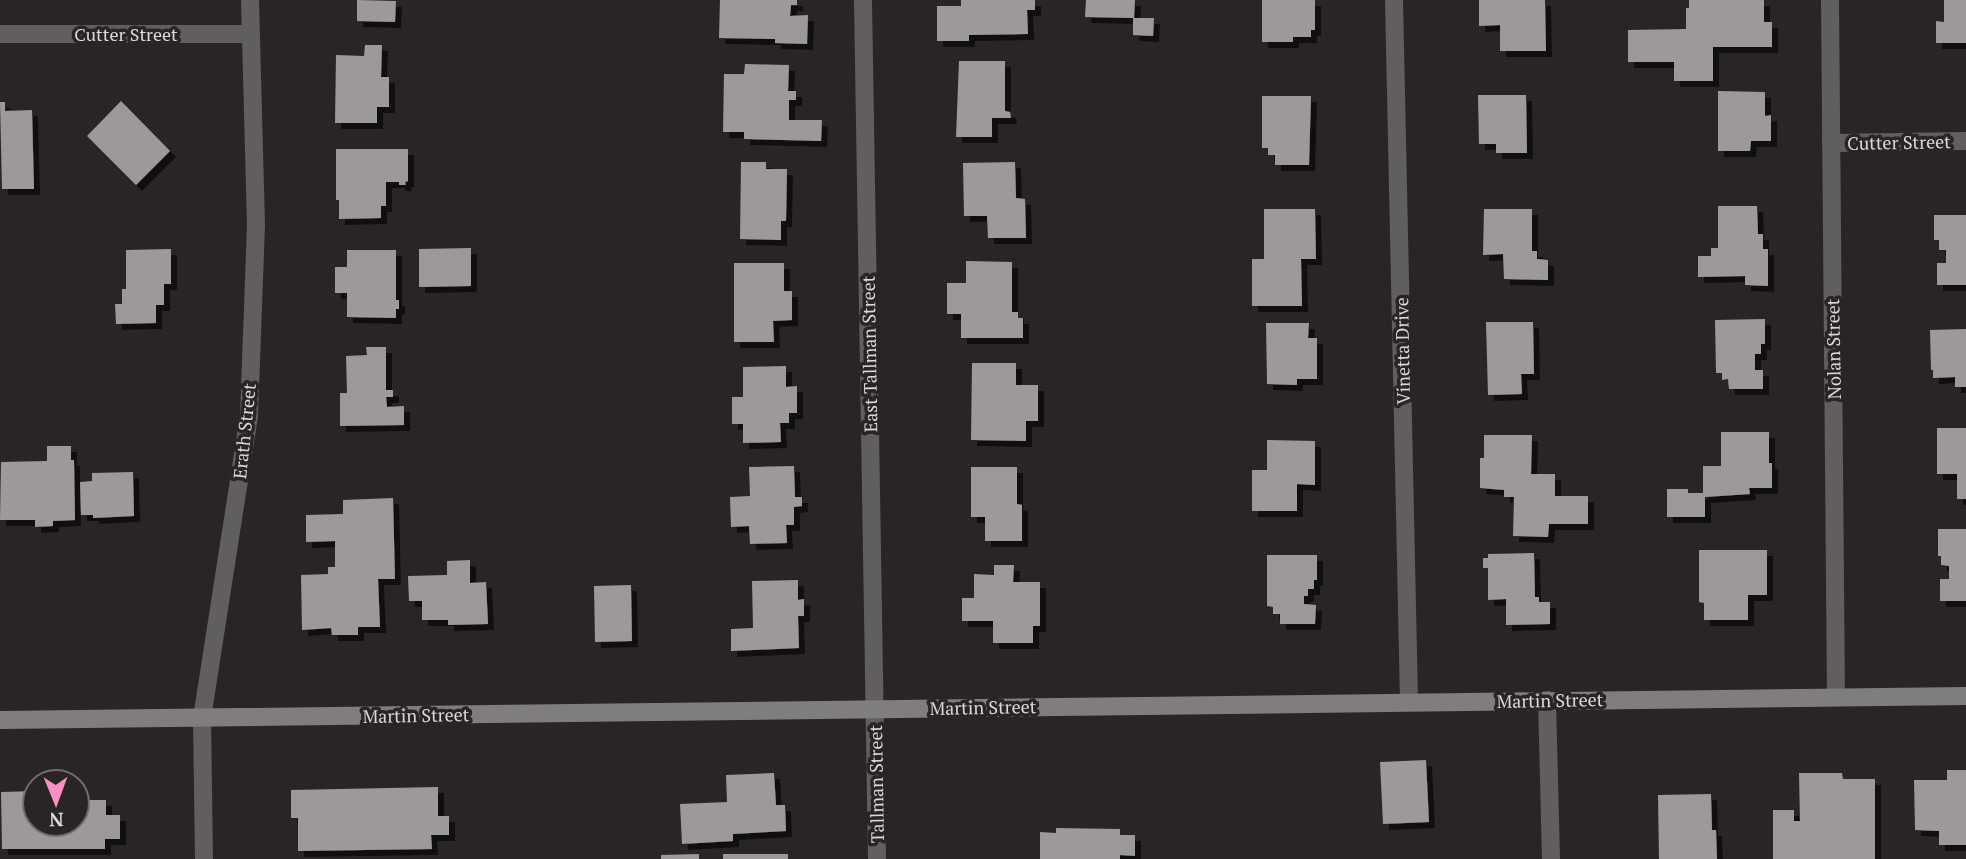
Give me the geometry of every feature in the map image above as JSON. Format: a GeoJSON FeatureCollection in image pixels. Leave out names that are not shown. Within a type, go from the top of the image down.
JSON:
{"type":"FeatureCollection","features":[{"type":"Feature","properties":{"kind":"street","name":"Erath Street"},"geometry":{"type":"LineString","coordinates":[[204,859],[202,718],[248,416],[256,225],[250,0]]}},
{"type":"Feature","properties":{"kind":"street","name":"East Tallman Street"},"geometry":{"type":"LineString","coordinates":[[863,0],[874,709]]}},
{"type":"Feature","properties":{"kind":"street","name":"Vinetta Drive"},"geometry":{"type":"LineString","coordinates":[[1394,0],[1409,701]]}},
{"type":"Feature","properties":{"kind":"street","name":"Nolan Street"},"geometry":{"type":"LineString","coordinates":[[1830,0],[1836,697]]}},
{"type":"Feature","properties":{"kind":"street","name":"Cutter Street"},"geometry":{"type":"LineString","coordinates":[[0,34],[251,34]]}},
{"type":"Feature","properties":{"kind":"street","name":"Cutter Street"},"geometry":{"type":"LineString","coordinates":[[1831,143],[1966,141]]}},
{"type":"Feature","properties":{"kind":"street","name":"Martin Street"},"geometry":{"type":"LineString","coordinates":[[0,720],[1966,696]]}},
{"type":"Feature","properties":{"kind":"street"},"geometry":{"type":"LineString","coordinates":[[1547,700],[1550,859]]}},
{"type":"Feature","properties":{"kind":"street","name":"Tallman Street"},"geometry":{"type":"LineString","coordinates":[[874,709],[877,859]]}},
{"type":"Feature","properties":{"kind":"building"},"geometry":{"type":"Polygon","coordinates":[[[357,0],[396,1],[395,22],[357,21],[357,0]]]}},
{"type":"Feature","properties":{"kind":"building"},"geometry":{"type":"Polygon","coordinates":[[[720,0],[797,0],[797,5],[791,5],[790,16],[808,15],[807,44],[775,43],[775,39],[719,38],[720,0]]]}},
{"type":"Feature","properties":{"kind":"building"},"geometry":{"type":"Polygon","coordinates":[[[961,0],[1035,0],[1035,10],[1027,10],[1028,34],[969,35],[969,41],[937,41],[937,6],[961,6],[961,0]]]}},
{"type":"Feature","properties":{"kind":"building"},"geometry":{"type":"Polygon","coordinates":[[[1086,0],[1135,0],[1134,18],[1154,18],[1153,36],[1133,35],[1133,18],[1085,17],[1086,0]]]}},
{"type":"Feature","properties":{"kind":"building"},"geometry":{"type":"Polygon","coordinates":[[[1262,0],[1315,0],[1315,30],[1311,30],[1311,37],[1293,37],[1293,42],[1262,42],[1262,0]]]}},
{"type":"Feature","properties":{"kind":"building"},"geometry":{"type":"Polygon","coordinates":[[[1479,0],[1545,0],[1546,51],[1500,51],[1500,25],[1479,26],[1479,0]]]}},
{"type":"Feature","properties":{"kind":"building"},"geometry":{"type":"Polygon","coordinates":[[[1689,0],[1764,0],[1764,22],[1772,22],[1772,47],[1713,47],[1713,81],[1674,81],[1674,62],[1628,62],[1628,30],[1686,29],[1686,8],[1689,8],[1689,0]]]}},
{"type":"Feature","properties":{"kind":"building"},"geometry":{"type":"Polygon","coordinates":[[[1944,0],[1966,0],[1966,43],[1936,43],[1936,21],[1944,22],[1944,0]]]}},
{"type":"Feature","properties":{"kind":"building"},"geometry":{"type":"Polygon","coordinates":[[[365,45],[382,45],[381,77],[389,77],[389,107],[377,107],[377,123],[335,123],[336,55],[364,56],[365,45]]]}},
{"type":"Feature","properties":{"kind":"building"},"geometry":{"type":"Polygon","coordinates":[[[959,61],[1005,61],[1005,111],[1010,112],[1011,118],[992,118],[992,137],[956,137],[959,61]]]}},
{"type":"Feature","properties":{"kind":"building"},"geometry":{"type":"Polygon","coordinates":[[[745,64],[789,65],[788,91],[796,91],[796,100],[789,100],[789,120],[822,120],[821,141],[744,139],[744,132],[723,132],[724,74],[744,74],[745,64]]]}},
{"type":"Feature","properties":{"kind":"building"},"geometry":{"type":"Polygon","coordinates":[[[1718,91],[1765,92],[1765,116],[1771,115],[1771,141],[1751,141],[1750,151],[1718,151],[1718,91]]]}},
{"type":"Feature","properties":{"kind":"building"},"geometry":{"type":"Polygon","coordinates":[[[1478,95],[1526,95],[1527,153],[1496,153],[1496,144],[1479,144],[1478,95]]]}},
{"type":"Feature","properties":{"kind":"building"},"geometry":{"type":"Polygon","coordinates":[[[1262,96],[1311,96],[1309,165],[1275,165],[1275,155],[1268,155],[1268,148],[1262,148],[1262,96]]]}},
{"type":"Feature","properties":{"kind":"building"},"geometry":{"type":"Polygon","coordinates":[[[121,101],[170,151],[136,185],[87,136],[121,101]]]}},
{"type":"Feature","properties":{"kind":"building"},"geometry":{"type":"Polygon","coordinates":[[[0,102],[5,102],[5,111],[32,110],[34,189],[2,189],[0,102]]]}},
{"type":"Feature","properties":{"kind":"building"},"geometry":{"type":"Polygon","coordinates":[[[336,149],[408,149],[408,181],[405,182],[406,185],[386,182],[386,206],[381,206],[381,218],[339,219],[339,200],[336,200],[336,149]]]}},
{"type":"Feature","properties":{"kind":"building"},"geometry":{"type":"Polygon","coordinates":[[[741,162],[766,162],[766,169],[787,169],[786,221],[781,221],[781,240],[740,239],[741,162]]]}},
{"type":"Feature","properties":{"kind":"building"},"geometry":{"type":"Polygon","coordinates":[[[1015,162],[1016,198],[1025,199],[1026,238],[988,238],[987,216],[964,216],[963,163],[1015,162]]]}},
{"type":"Feature","properties":{"kind":"building"},"geometry":{"type":"Polygon","coordinates":[[[1718,206],[1757,206],[1758,234],[1763,234],[1763,249],[1768,249],[1768,286],[1745,285],[1745,276],[1698,277],[1698,256],[1711,256],[1711,248],[1718,248],[1718,206]]]}},
{"type":"Feature","properties":{"kind":"building"},"geometry":{"type":"Polygon","coordinates":[[[1264,209],[1315,209],[1316,259],[1301,259],[1302,306],[1252,306],[1252,259],[1264,259],[1264,209]]]}},
{"type":"Feature","properties":{"kind":"building"},"geometry":{"type":"Polygon","coordinates":[[[1484,209],[1532,209],[1532,251],[1537,251],[1537,259],[1548,260],[1548,280],[1504,279],[1503,254],[1483,255],[1484,209]]]}},
{"type":"Feature","properties":{"kind":"building"},"geometry":{"type":"Polygon","coordinates":[[[1934,215],[1966,215],[1966,285],[1937,285],[1937,263],[1946,263],[1946,250],[1939,250],[1939,240],[1934,240],[1934,215]]]}},
{"type":"Feature","properties":{"kind":"building"},"geometry":{"type":"Polygon","coordinates":[[[471,248],[471,286],[419,287],[419,249],[471,248]]]}},
{"type":"Feature","properties":{"kind":"building"},"geometry":{"type":"Polygon","coordinates":[[[171,249],[171,284],[164,284],[164,305],[156,305],[156,323],[116,324],[115,304],[122,304],[122,289],[126,289],[126,250],[171,249]]]}},
{"type":"Feature","properties":{"kind":"building"},"geometry":{"type":"Polygon","coordinates":[[[347,250],[396,250],[396,300],[399,300],[399,309],[396,309],[396,318],[347,317],[347,293],[335,293],[335,267],[347,267],[347,250]]]}},
{"type":"Feature","properties":{"kind":"building"},"geometry":{"type":"Polygon","coordinates":[[[966,261],[1012,262],[1012,312],[1018,312],[1018,318],[1023,318],[1023,338],[961,338],[961,314],[947,314],[947,283],[966,283],[966,261]]]}},
{"type":"Feature","properties":{"kind":"building"},"geometry":{"type":"Polygon","coordinates":[[[734,263],[784,263],[784,291],[792,291],[792,320],[773,321],[774,342],[734,342],[734,263]]]}},
{"type":"Feature","properties":{"kind":"building"},"geometry":{"type":"Polygon","coordinates":[[[1765,319],[1765,344],[1761,344],[1761,354],[1755,354],[1755,370],[1763,370],[1763,389],[1729,389],[1728,379],[1722,380],[1722,373],[1716,373],[1715,320],[1765,319]]]}},
{"type":"Feature","properties":{"kind":"building"},"geometry":{"type":"Polygon","coordinates":[[[1486,322],[1533,322],[1534,374],[1521,374],[1522,394],[1488,395],[1486,322]]]}},
{"type":"Feature","properties":{"kind":"building"},"geometry":{"type":"Polygon","coordinates":[[[1266,323],[1309,323],[1308,338],[1317,338],[1317,379],[1297,379],[1297,385],[1267,384],[1266,323]]]}},
{"type":"Feature","properties":{"kind":"building"},"geometry":{"type":"Polygon","coordinates":[[[1966,329],[1966,387],[1955,387],[1955,377],[1933,378],[1930,330],[1966,329]]]}},
{"type":"Feature","properties":{"kind":"building"},"geometry":{"type":"Polygon","coordinates":[[[366,347],[386,347],[386,390],[393,390],[393,397],[386,397],[387,407],[404,406],[404,425],[340,426],[340,393],[347,393],[346,356],[367,355],[366,347]]]}},
{"type":"Feature","properties":{"kind":"building"},"geometry":{"type":"Polygon","coordinates":[[[972,363],[1016,363],[1016,385],[1038,385],[1038,421],[1026,421],[1026,441],[971,440],[972,363]]]}},
{"type":"Feature","properties":{"kind":"building"},"geometry":{"type":"Polygon","coordinates":[[[786,366],[786,387],[797,386],[797,413],[789,413],[789,423],[780,423],[781,442],[743,443],[743,424],[732,424],[732,397],[743,397],[743,367],[786,366]]]}},
{"type":"Feature","properties":{"kind":"building"},"geometry":{"type":"Polygon","coordinates":[[[1937,428],[1966,428],[1966,499],[1957,499],[1957,474],[1937,474],[1937,428]]]}},
{"type":"Feature","properties":{"kind":"building"},"geometry":{"type":"Polygon","coordinates":[[[1721,432],[1769,432],[1772,488],[1749,488],[1750,494],[1705,497],[1705,517],[1667,517],[1667,489],[1688,489],[1688,493],[1703,493],[1703,466],[1721,466],[1721,432]]]}},
{"type":"Feature","properties":{"kind":"building"},"geometry":{"type":"Polygon","coordinates":[[[1484,435],[1532,435],[1531,474],[1555,474],[1555,496],[1588,496],[1588,524],[1549,524],[1548,537],[1513,536],[1514,497],[1504,497],[1504,490],[1480,488],[1480,458],[1484,458],[1484,435]]]}},
{"type":"Feature","properties":{"kind":"building"},"geometry":{"type":"Polygon","coordinates":[[[1267,440],[1315,441],[1315,485],[1297,484],[1297,511],[1252,511],[1252,470],[1267,470],[1267,440]]]}},
{"type":"Feature","properties":{"kind":"building"},"geometry":{"type":"Polygon","coordinates":[[[47,446],[71,446],[71,460],[74,460],[75,520],[53,521],[53,526],[35,527],[35,520],[0,520],[1,462],[47,461],[47,446]]]}},
{"type":"Feature","properties":{"kind":"building"},"geometry":{"type":"Polygon","coordinates":[[[794,466],[795,497],[802,497],[802,506],[794,507],[794,525],[786,525],[787,543],[750,544],[749,526],[731,527],[730,497],[750,496],[749,467],[794,466]]]}},
{"type":"Feature","properties":{"kind":"building"},"geometry":{"type":"Polygon","coordinates":[[[971,467],[1017,467],[1017,504],[1022,505],[1022,541],[985,541],[985,517],[971,517],[971,467]]]}},
{"type":"Feature","properties":{"kind":"building"},"geometry":{"type":"Polygon","coordinates":[[[133,472],[134,516],[93,518],[93,515],[81,515],[80,482],[92,481],[92,473],[133,472]]]}},
{"type":"Feature","properties":{"kind":"building"},"geometry":{"type":"Polygon","coordinates":[[[393,498],[395,579],[378,579],[380,627],[358,627],[358,635],[332,635],[331,628],[302,630],[301,575],[328,574],[328,567],[335,567],[335,541],[306,542],[306,515],[343,514],[343,500],[393,498]]]}},
{"type":"Feature","properties":{"kind":"building"},"geometry":{"type":"Polygon","coordinates":[[[1938,529],[1966,529],[1966,601],[1940,601],[1940,579],[1949,579],[1949,566],[1941,565],[1941,556],[1938,556],[1938,529]]]}},
{"type":"Feature","properties":{"kind":"building"},"geometry":{"type":"Polygon","coordinates":[[[1699,550],[1767,550],[1767,595],[1748,595],[1748,620],[1704,620],[1704,603],[1699,602],[1699,550]]]}},
{"type":"Feature","properties":{"kind":"building"},"geometry":{"type":"Polygon","coordinates":[[[1534,553],[1535,597],[1539,597],[1539,602],[1550,602],[1550,624],[1506,625],[1506,599],[1488,600],[1488,568],[1483,568],[1483,558],[1488,558],[1488,554],[1534,553]]]}},
{"type":"Feature","properties":{"kind":"building"},"geometry":{"type":"Polygon","coordinates":[[[1267,555],[1317,555],[1317,580],[1314,580],[1314,589],[1308,589],[1308,596],[1304,596],[1304,604],[1316,605],[1315,624],[1280,624],[1280,614],[1273,614],[1273,607],[1267,606],[1267,555]]]}},
{"type":"Feature","properties":{"kind":"building"},"geometry":{"type":"Polygon","coordinates":[[[470,560],[470,583],[486,582],[488,624],[448,625],[448,620],[422,620],[422,601],[409,601],[408,576],[447,575],[447,561],[470,560]]]}},
{"type":"Feature","properties":{"kind":"building"},"geometry":{"type":"Polygon","coordinates":[[[994,565],[1014,565],[1013,582],[1040,582],[1040,626],[1033,626],[1033,643],[993,643],[993,621],[962,621],[962,598],[974,598],[974,574],[994,575],[994,565]]]}},
{"type":"Feature","properties":{"kind":"building"},"geometry":{"type":"Polygon","coordinates":[[[798,580],[798,600],[804,599],[804,616],[798,616],[799,648],[731,651],[731,629],[753,628],[752,581],[798,580]]]}},
{"type":"Feature","properties":{"kind":"building"},"geometry":{"type":"Polygon","coordinates":[[[631,585],[632,641],[595,642],[594,586],[631,585]]]}},
{"type":"Feature","properties":{"kind":"building"},"geometry":{"type":"Polygon","coordinates":[[[1426,760],[1429,822],[1383,824],[1380,762],[1426,760]]]}},
{"type":"Feature","properties":{"kind":"building"},"geometry":{"type":"Polygon","coordinates":[[[1947,770],[1966,770],[1966,845],[1939,845],[1939,831],[1915,830],[1914,780],[1947,780],[1947,770]]]}},
{"type":"Feature","properties":{"kind":"building"},"geometry":{"type":"Polygon","coordinates":[[[774,773],[776,805],[785,805],[786,831],[733,834],[733,841],[682,844],[680,804],[727,802],[726,775],[774,773]]]}},
{"type":"Feature","properties":{"kind":"building"},"geometry":{"type":"Polygon","coordinates":[[[1799,773],[1842,773],[1843,779],[1875,779],[1875,859],[1773,859],[1773,810],[1794,810],[1794,821],[1800,821],[1799,773]]]}},
{"type":"Feature","properties":{"kind":"building"},"geometry":{"type":"Polygon","coordinates":[[[438,787],[438,816],[449,816],[449,835],[431,835],[432,849],[298,851],[298,818],[291,818],[291,790],[438,787]]]}},
{"type":"Feature","properties":{"kind":"building"},"geometry":{"type":"Polygon","coordinates":[[[21,791],[21,838],[91,838],[91,800],[106,800],[106,815],[120,815],[120,839],[105,839],[105,849],[2,849],[1,792],[21,791]]]}},
{"type":"Feature","properties":{"kind":"building"},"geometry":{"type":"Polygon","coordinates":[[[1711,794],[1712,830],[1716,830],[1717,859],[1659,859],[1658,795],[1711,794]]]}},
{"type":"Feature","properties":{"kind":"building"},"geometry":{"type":"Polygon","coordinates":[[[1056,828],[1120,829],[1120,835],[1135,835],[1135,856],[1120,855],[1120,859],[1040,859],[1040,832],[1056,833],[1056,828]]]}},
{"type":"Feature","properties":{"kind":"building"},"geometry":{"type":"Polygon","coordinates":[[[699,854],[699,859],[661,859],[661,855],[699,854]]]}},
{"type":"Feature","properties":{"kind":"building"},"geometry":{"type":"Polygon","coordinates":[[[723,854],[788,854],[788,859],[723,859],[723,854]]]}}]}
